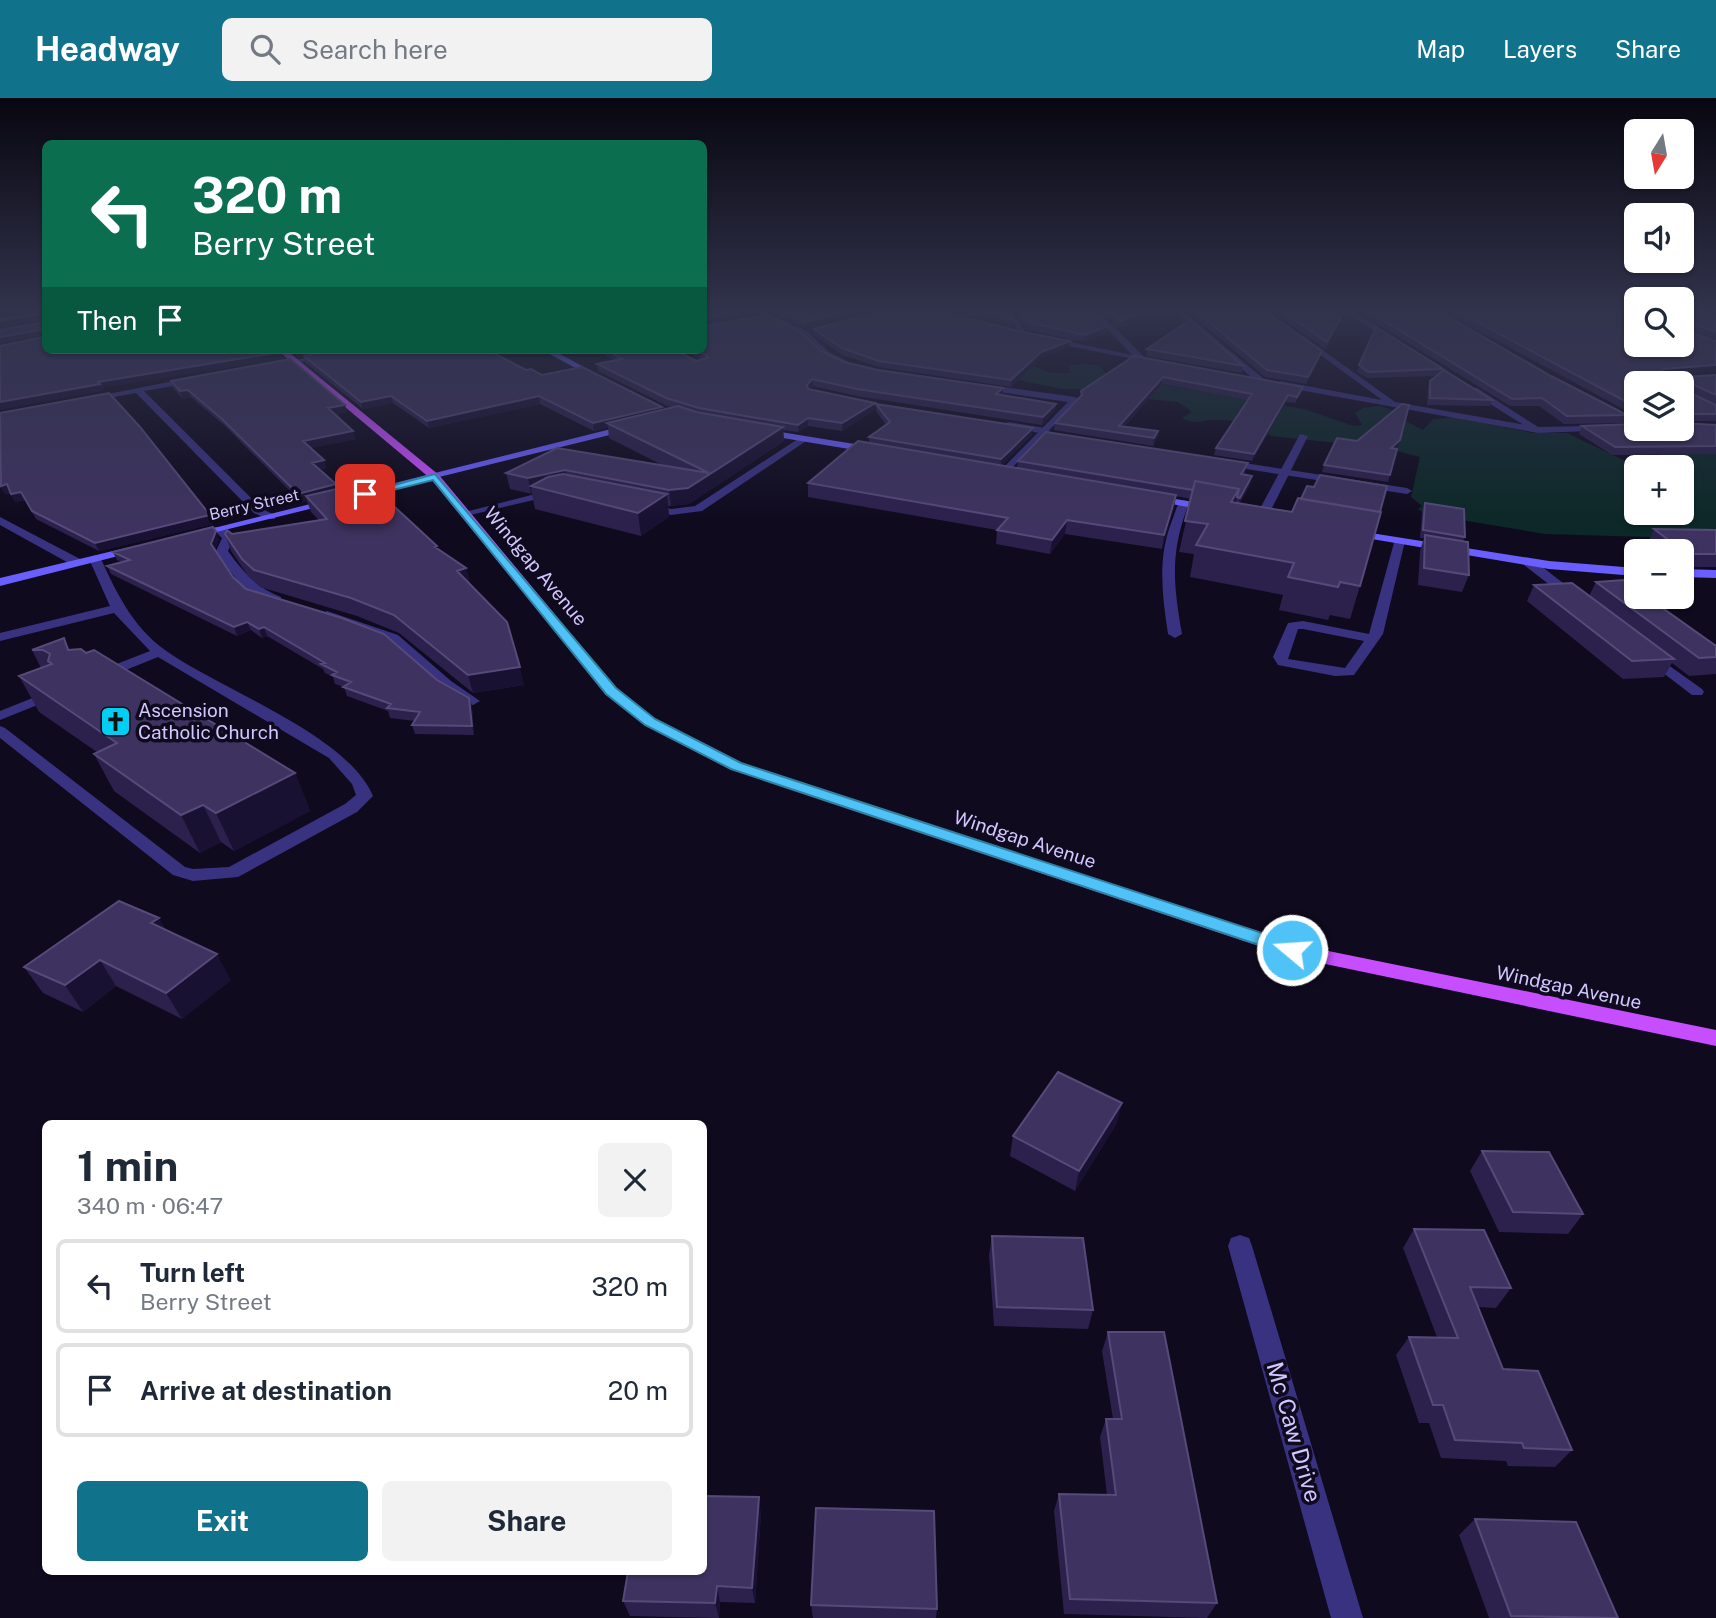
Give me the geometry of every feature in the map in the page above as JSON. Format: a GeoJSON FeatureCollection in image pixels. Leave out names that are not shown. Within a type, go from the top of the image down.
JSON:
{"type":"FeatureCollection","features":[{"type":"Feature","properties":{"kind":"main road","name":"Windgap Avenue"},"geometry":{"type":"LineString","coordinates":[[316,379],[435,477],[611,691],[650,722],[736,766],[1292,950],[1716,1038]]}},
{"type":"Feature","properties":{"kind":"street"},"geometry":{"type":"LineString","coordinates":[[75,401],[198,379]]}},
{"type":"Feature","properties":{"kind":"street"},"geometry":{"type":"LineString","coordinates":[[603,379],[615,385]]}},
{"type":"Feature","properties":{"kind":"street"},"geometry":{"type":"LineString","coordinates":[[1250,379],[1538,430],[1624,426]]}},
{"type":"Feature","properties":{"kind":"street"},"geometry":{"type":"LineString","coordinates":[[1359,379],[1394,404]]}},
{"type":"Feature","properties":{"kind":"street"},"geometry":{"type":"LineString","coordinates":[[970,385],[1075,400],[1048,434],[1004,473]]}},
{"type":"Feature","properties":{"kind":"street"},"geometry":{"type":"LineString","coordinates":[[1469,387],[1538,430]]}},
{"type":"Feature","properties":{"kind":"street"},"geometry":{"type":"LineString","coordinates":[[138,390],[258,511],[271,517]]}},
{"type":"Feature","properties":{"kind":"street"},"geometry":{"type":"LineString","coordinates":[[992,422],[1048,434]]}},
{"type":"Feature","properties":{"kind":"street","name":"Berry Street"},"geometry":{"type":"LineString","coordinates":[[182,538],[638,425]]}},
{"type":"Feature","properties":{"kind":"street"},"geometry":{"type":"LineString","coordinates":[[751,430],[890,453]]}},
{"type":"Feature","properties":{"kind":"street"},"geometry":{"type":"LineString","coordinates":[[1262,516],[1303,436]]}},
{"type":"Feature","properties":{"kind":"street"},"geometry":{"type":"LineString","coordinates":[[635,504],[671,512],[698,509],[804,439]]}},
{"type":"Feature","properties":{"kind":"street"},"geometry":{"type":"LineString","coordinates":[[1217,461],[1407,491]]}},
{"type":"Feature","properties":{"kind":"street"},"geometry":{"type":"LineString","coordinates":[[991,471],[1017,475]]}},
{"type":"Feature","properties":{"kind":"street"},"geometry":{"type":"LineString","coordinates":[[466,513],[566,491]]}},
{"type":"Feature","properties":{"kind":"street"},"geometry":{"type":"LineString","coordinates":[[1145,497],[1223,510]]}},
{"type":"Feature","properties":{"kind":"street"},"geometry":{"type":"LineString","coordinates":[[1175,634],[1165,573],[1171,534],[1184,503]]}},
{"type":"Feature","properties":{"kind":"street"},"geometry":{"type":"LineString","coordinates":[[1249,514],[1276,519]]}},
{"type":"Feature","properties":{"kind":"street"},"geometry":{"type":"LineString","coordinates":[[0,520],[78,563]]}},
{"type":"Feature","properties":{"kind":"street"},"geometry":{"type":"LineString","coordinates":[[219,529],[228,537],[222,551],[242,581],[256,592],[286,603]]}},
{"type":"Feature","properties":{"kind":"street"},"geometry":{"type":"LineString","coordinates":[[1344,531],[1528,562],[1624,571]]}},
{"type":"Feature","properties":{"kind":"street"},"geometry":{"type":"LineString","coordinates":[[1372,639],[1303,625],[1293,626],[1280,657],[1283,662],[1335,672],[1349,671],[1376,634],[1399,541]]}},
{"type":"Feature","properties":{"kind":"street"},"geometry":{"type":"LineString","coordinates":[[0,582],[157,544]]}},
{"type":"Feature","properties":{"kind":"street"},"geometry":{"type":"LineString","coordinates":[[0,731],[179,871],[193,875],[232,873],[351,808],[365,796],[359,782],[334,755],[159,652],[117,608],[95,559]]}},
{"type":"Feature","properties":{"kind":"street"},"geometry":{"type":"LineString","coordinates":[[1528,562],[1581,603]]}},
{"type":"Feature","properties":{"kind":"street"},"geometry":{"type":"LineString","coordinates":[[1694,573],[1716,574]]}},
{"type":"Feature","properties":{"kind":"street"},"geometry":{"type":"LineString","coordinates":[[0,636],[117,608]]}},
{"type":"Feature","properties":{"kind":"street"},"geometry":{"type":"LineString","coordinates":[[312,610],[351,621],[393,638],[446,684],[473,701]]}},
{"type":"Feature","properties":{"kind":"street"},"geometry":{"type":"LineString","coordinates":[[1633,644],[1697,692]]}},
{"type":"Feature","properties":{"kind":"street"},"geometry":{"type":"LineString","coordinates":[[91,679],[159,652]]}},
{"type":"Feature","properties":{"kind":"street"},"geometry":{"type":"LineString","coordinates":[[0,716],[60,691]]}},
{"type":"Feature","properties":{"kind":"street","name":"Mc Caw Drive"},"geometry":{"type":"LineString","coordinates":[[1240,1246],[1347,1618]]}},
{"type":"Feature","properties":{"kind":"green space"},"geometry":{"type":"Polygon","coordinates":[[[1013,379],[1130,379],[1304,409],[1354,426],[1362,425],[1355,413],[1363,408],[1380,406],[1393,410],[1401,419],[1423,430],[1433,419],[1454,417],[1532,433],[1567,433],[1624,461],[1624,525],[1694,525],[1694,455],[1661,455],[1648,441],[1680,441],[1716,451],[1716,539],[1545,534],[1425,514],[1418,509],[1422,506],[1411,497],[1420,457],[1386,448],[1271,436],[1234,421],[1193,422],[1182,418],[1192,412],[1178,402],[1118,396],[1098,389],[1061,389],[1013,379]]]}},
{"type":"Feature","properties":{"kind":"building"},"geometry":{"type":"Polygon","coordinates":[[[0,379],[117,379],[98,382],[100,384],[0,402],[0,379]]]}},
{"type":"Feature","properties":{"kind":"building"},"geometry":{"type":"Polygon","coordinates":[[[314,379],[345,405],[328,408],[353,431],[303,441],[324,460],[312,463],[336,484],[298,494],[222,419],[188,390],[180,391],[171,381],[314,379]]]}},
{"type":"Feature","properties":{"kind":"building"},"geometry":{"type":"Polygon","coordinates":[[[332,379],[606,379],[662,407],[593,423],[539,396],[427,421],[391,396],[361,402],[332,379]]]}},
{"type":"Feature","properties":{"kind":"building"},"geometry":{"type":"Polygon","coordinates":[[[627,379],[940,379],[1003,388],[996,394],[1056,404],[1043,417],[857,389],[812,379],[807,385],[808,389],[875,403],[842,423],[808,418],[798,425],[699,408],[666,398],[627,379]]]}},
{"type":"Feature","properties":{"kind":"building"},"geometry":{"type":"Polygon","coordinates":[[[1099,379],[1161,379],[1119,426],[1158,431],[1154,438],[1055,423],[1082,395],[1081,391],[1099,379]]]}},
{"type":"Feature","properties":{"kind":"building"},"geometry":{"type":"Polygon","coordinates":[[[1173,379],[1259,379],[1303,387],[1297,397],[1288,395],[1254,454],[1216,448],[1252,394],[1173,379]]]}},
{"type":"Feature","properties":{"kind":"building"},"geometry":{"type":"Polygon","coordinates":[[[1458,379],[1492,400],[1430,398],[1430,381],[1458,379]]]}},
{"type":"Feature","properties":{"kind":"building"},"geometry":{"type":"Polygon","coordinates":[[[1479,379],[1557,379],[1624,415],[1567,416],[1542,398],[1512,399],[1479,379]]]}},
{"type":"Feature","properties":{"kind":"building"},"geometry":{"type":"Polygon","coordinates":[[[1584,379],[1624,379],[1624,401],[1584,379]]]}},
{"type":"Feature","properties":{"kind":"building"},"geometry":{"type":"Polygon","coordinates":[[[1694,379],[1716,379],[1716,395],[1694,385],[1694,379]]]}},
{"type":"Feature","properties":{"kind":"building"},"geometry":{"type":"Polygon","coordinates":[[[109,393],[140,427],[210,515],[95,543],[32,511],[21,492],[11,494],[7,484],[1,486],[0,413],[109,393]]]}},
{"type":"Feature","properties":{"kind":"building"},"geometry":{"type":"Polygon","coordinates":[[[1694,395],[1716,405],[1716,414],[1694,414],[1694,395]]]}},
{"type":"Feature","properties":{"kind":"building"},"geometry":{"type":"Polygon","coordinates":[[[876,404],[1033,428],[1001,459],[869,437],[890,422],[876,404]]]}},
{"type":"Feature","properties":{"kind":"building"},"geometry":{"type":"Polygon","coordinates":[[[1402,404],[1409,405],[1400,440],[1391,448],[1397,449],[1390,475],[1324,465],[1337,438],[1357,441],[1402,404]]]}},
{"type":"Feature","properties":{"kind":"building"},"geometry":{"type":"Polygon","coordinates":[[[678,406],[696,412],[783,427],[688,488],[669,490],[565,470],[528,478],[506,473],[557,448],[709,473],[607,423],[678,406]]]}},
{"type":"Feature","properties":{"kind":"building"},"geometry":{"type":"Polygon","coordinates":[[[1624,424],[1624,441],[1694,441],[1694,424],[1716,425],[1716,446],[1615,447],[1582,426],[1624,424]]]}},
{"type":"Feature","properties":{"kind":"building"},"geometry":{"type":"Polygon","coordinates":[[[1046,432],[1248,463],[1241,474],[1252,476],[1240,498],[1237,497],[1239,489],[1195,481],[1193,490],[1018,461],[1046,432]]]}},
{"type":"Feature","properties":{"kind":"building"},"geometry":{"type":"Polygon","coordinates":[[[858,441],[1176,495],[1164,535],[1067,520],[1052,540],[997,530],[1008,518],[808,483],[858,441]]]}},
{"type":"Feature","properties":{"kind":"building"},"geometry":{"type":"Polygon","coordinates":[[[563,474],[667,494],[638,513],[531,486],[548,477],[563,474]]]}},
{"type":"Feature","properties":{"kind":"building"},"geometry":{"type":"Polygon","coordinates":[[[1320,475],[1387,486],[1380,512],[1301,499],[1307,486],[1314,487],[1320,475]]]}},
{"type":"Feature","properties":{"kind":"building"},"geometry":{"type":"Polygon","coordinates":[[[1195,481],[1239,489],[1231,502],[1292,512],[1298,498],[1381,512],[1360,586],[1340,582],[1338,587],[1288,577],[1294,563],[1196,545],[1208,524],[1185,521],[1195,481]]]}},
{"type":"Feature","properties":{"kind":"building"},"geometry":{"type":"Polygon","coordinates":[[[345,487],[363,503],[385,498],[437,546],[435,547],[466,568],[457,571],[507,622],[520,667],[468,675],[394,615],[351,598],[254,570],[242,559],[225,534],[227,530],[232,534],[327,519],[306,496],[345,487]]]}},
{"type":"Feature","properties":{"kind":"building"},"geometry":{"type":"Polygon","coordinates":[[[1425,503],[1464,509],[1465,537],[1423,530],[1425,503]]]}},
{"type":"Feature","properties":{"kind":"building"},"geometry":{"type":"Polygon","coordinates":[[[213,527],[216,531],[211,544],[233,577],[246,589],[342,618],[384,634],[437,680],[469,698],[472,726],[412,725],[420,712],[387,708],[391,704],[343,687],[351,682],[332,675],[337,672],[264,627],[259,629],[247,622],[234,627],[107,566],[130,560],[113,552],[213,527]]]}},
{"type":"Feature","properties":{"kind":"building"},"geometry":{"type":"Polygon","coordinates":[[[1654,529],[1716,530],[1716,554],[1694,554],[1694,539],[1667,539],[1654,529]]]}},
{"type":"Feature","properties":{"kind":"building"},"geometry":{"type":"Polygon","coordinates":[[[1425,535],[1468,542],[1469,575],[1424,568],[1425,535]]]}},
{"type":"Feature","properties":{"kind":"building"},"geometry":{"type":"Polygon","coordinates":[[[1624,580],[1624,603],[1596,582],[1624,580]]]}},
{"type":"Feature","properties":{"kind":"building"},"geometry":{"type":"Polygon","coordinates":[[[1572,583],[1674,659],[1632,661],[1534,585],[1572,583]]]}},
{"type":"Feature","properties":{"kind":"building"},"geometry":{"type":"Polygon","coordinates":[[[1633,609],[1664,609],[1716,646],[1716,657],[1699,658],[1633,609]]]}},
{"type":"Feature","properties":{"kind":"building"},"geometry":{"type":"Polygon","coordinates":[[[64,638],[68,650],[81,649],[86,653],[94,650],[295,773],[216,813],[203,805],[181,815],[94,754],[117,743],[19,676],[52,664],[48,661],[50,654],[43,650],[32,650],[64,638]]]}},
{"type":"Feature","properties":{"kind":"building"},"geometry":{"type":"Polygon","coordinates":[[[119,901],[159,918],[151,923],[217,954],[166,993],[100,960],[65,985],[24,967],[119,901]]]}},
{"type":"Feature","properties":{"kind":"building"},"geometry":{"type":"Polygon","coordinates":[[[1058,1072],[1122,1103],[1079,1171],[1013,1136],[1058,1072]]]}},
{"type":"Feature","properties":{"kind":"building"},"geometry":{"type":"Polygon","coordinates":[[[1482,1151],[1549,1152],[1583,1214],[1513,1212],[1482,1151]]]}},
{"type":"Feature","properties":{"kind":"building"},"geometry":{"type":"Polygon","coordinates":[[[1414,1229],[1484,1230],[1511,1288],[1470,1287],[1503,1369],[1538,1371],[1572,1450],[1524,1448],[1522,1443],[1455,1440],[1443,1405],[1433,1405],[1409,1337],[1458,1338],[1414,1229]]]}},
{"type":"Feature","properties":{"kind":"building"},"geometry":{"type":"Polygon","coordinates":[[[992,1236],[1083,1238],[1093,1310],[997,1307],[992,1236]]]}},
{"type":"Feature","properties":{"kind":"building"},"geometry":{"type":"Polygon","coordinates":[[[1108,1332],[1164,1332],[1217,1603],[1070,1599],[1059,1494],[1116,1495],[1106,1419],[1122,1419],[1108,1332]]]}},
{"type":"Feature","properties":{"kind":"building"},"geometry":{"type":"Polygon","coordinates":[[[707,1496],[759,1497],[752,1588],[717,1586],[715,1603],[623,1601],[627,1575],[707,1575],[707,1496]]]}},
{"type":"Feature","properties":{"kind":"building"},"geometry":{"type":"Polygon","coordinates":[[[816,1508],[934,1511],[937,1609],[811,1605],[816,1508]]]}},
{"type":"Feature","properties":{"kind":"building"},"geometry":{"type":"Polygon","coordinates":[[[1475,1519],[1576,1522],[1618,1618],[1511,1616],[1475,1519]]]}},
{"type":"Feature","properties":{"kind":"place","name":"Ascension Catholic Church"},"geometry":{"type":"Point","coordinates":[115,721]}},
{"type":"Feature","properties":{"kind":"route"},"geometry":{"type":"LineString","coordinates":[[365,494],[435,477],[611,691],[650,722],[736,766],[1292,950]]}}]}
